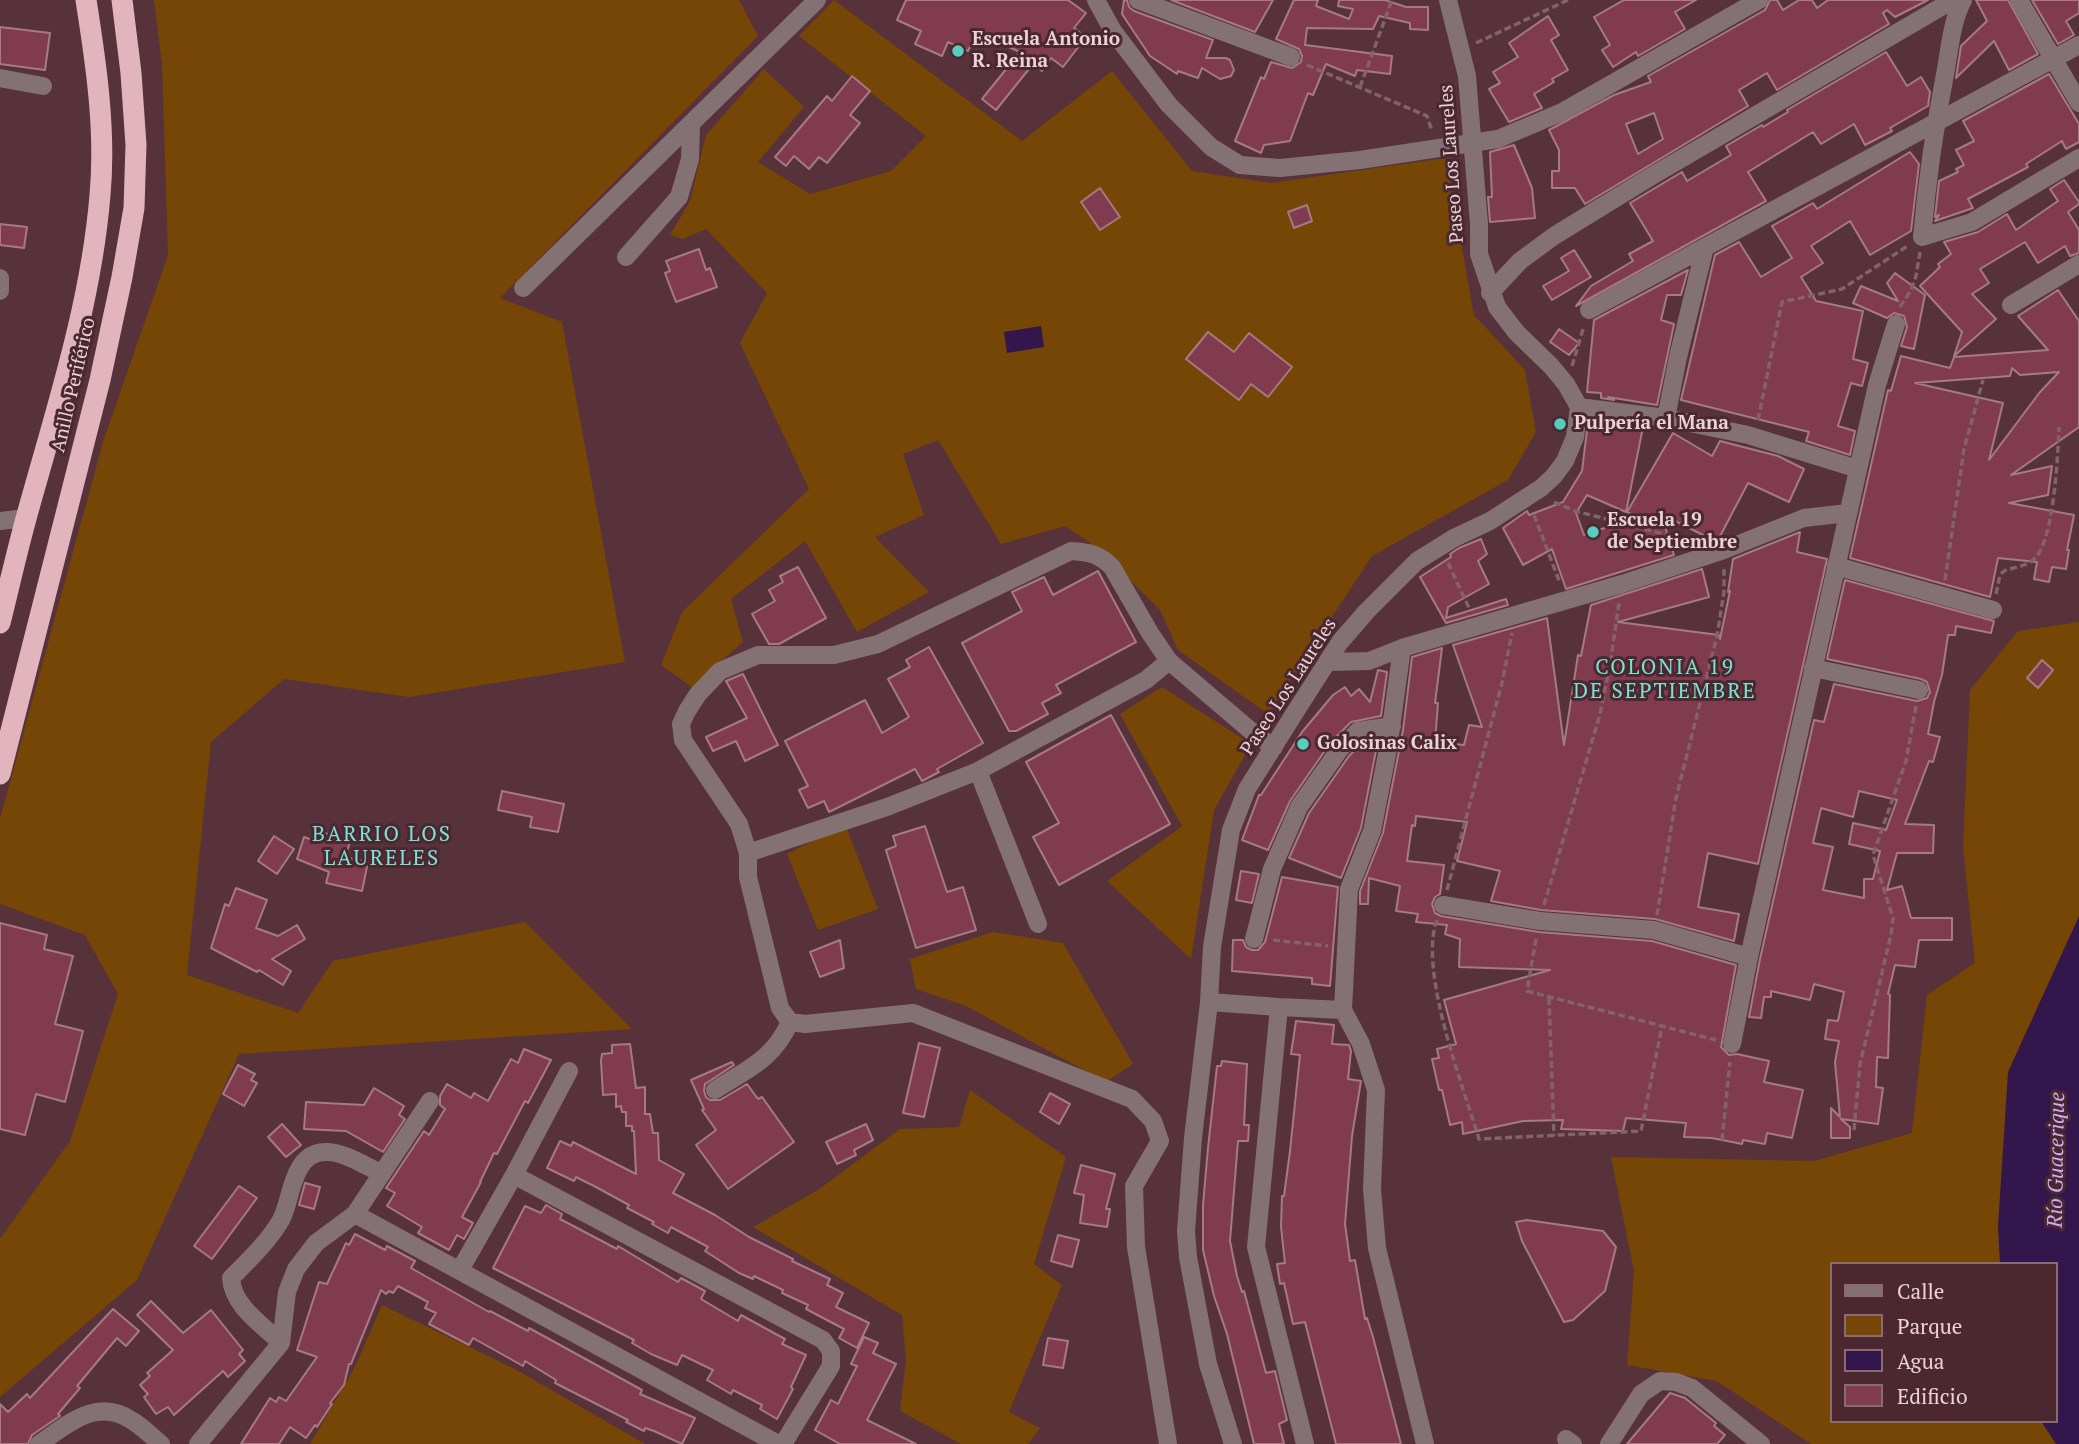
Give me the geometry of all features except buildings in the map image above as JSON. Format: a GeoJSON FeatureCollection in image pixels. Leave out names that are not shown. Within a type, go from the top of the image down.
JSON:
{"type":"FeatureCollection","features":[{"type":"Feature","properties":{"kind":"highway","name":"Anillo Periférico"},"geometry":{"type":"LineString","coordinates":[[0,623],[26,518],[67,374],[91,272],[100,193],[100,138],[95,55],[86,0]]}},
{"type":"Feature","properties":{"kind":"highway","name":"Anillo Periférico"},"geometry":{"type":"LineString","coordinates":[[0,774],[100,380],[134,208],[136,145],[122,0]]}},
{"type":"Feature","properties":{"kind":"street"},"geometry":{"type":"LineString","coordinates":[[523,288],[817,0]]}},
{"type":"Feature","properties":{"kind":"street"},"geometry":{"type":"LineString","coordinates":[[1097,0],[1113,31],[1170,105],[1211,147],[1240,165],[1280,168],[1360,160],[1498,139],[1562,112],[1759,0]]}},
{"type":"Feature","properties":{"kind":"street"},"geometry":{"type":"LineString","coordinates":[[1138,0],[1291,57]]}},
{"type":"Feature","properties":{"kind":"street","name":"Paseo Los Laureles"},"geometry":{"type":"LineString","coordinates":[[1233,1444],[1208,1364],[1187,1244],[1193,1138],[1209,1002],[1212,947],[1231,830],[1247,789],[1349,632],[1417,561],[1439,546],[1490,521],[1554,476],[1565,461],[1575,437],[1579,407],[1566,384],[1516,332],[1490,293],[1479,254],[1468,76],[1448,0]]}},
{"type":"Feature","properties":{"kind":"street"},"geometry":{"type":"LineString","coordinates":[[1490,293],[1520,261],[1554,236],[1953,0]]}},
{"type":"Feature","properties":{"kind":"street"},"geometry":{"type":"LineString","coordinates":[[1963,0],[1956,19],[1935,123],[1922,237],[1972,222],[2079,158]]}},
{"type":"Feature","properties":{"kind":"street"},"geometry":{"type":"LineString","coordinates":[[2019,0],[2079,103]]}},
{"type":"Feature","properties":{"kind":"street"},"geometry":{"type":"LineString","coordinates":[[1589,310],[2079,45]]}},
{"type":"Feature","properties":{"kind":"street"},"geometry":{"type":"LineString","coordinates":[[0,78],[43,86]]}},
{"type":"Feature","properties":{"kind":"street"},"geometry":{"type":"LineString","coordinates":[[626,257],[679,197],[690,159],[691,125]]}},
{"type":"Feature","properties":{"kind":"street"},"geometry":{"type":"LineString","coordinates":[[1666,418],[1705,247]]}},
{"type":"Feature","properties":{"kind":"street"},"geometry":{"type":"LineString","coordinates":[[2011,305],[2079,264]]}},
{"type":"Feature","properties":{"kind":"street"},"geometry":{"type":"LineString","coordinates":[[0,278],[0,291]]}},
{"type":"Feature","properties":{"kind":"street"},"geometry":{"type":"LineString","coordinates":[[1732,1044],[1877,385],[1896,324]]}},
{"type":"Feature","properties":{"kind":"street"},"geometry":{"type":"LineString","coordinates":[[1579,407],[1666,418],[1754,437],[1858,469]]}},
{"type":"Feature","properties":{"kind":"street"},"geometry":{"type":"LineString","coordinates":[[1328,662],[1369,660],[1622,584],[1724,550],[1804,518],[1848,513]]}},
{"type":"Feature","properties":{"kind":"street"},"geometry":{"type":"LineString","coordinates":[[0,521],[26,518]]}},
{"type":"Feature","properties":{"kind":"street"},"geometry":{"type":"LineString","coordinates":[[1168,1444],[1136,1247],[1134,1186],[1160,1141],[1153,1121],[1132,1099],[913,1013],[805,1024],[790,1022],[779,1008],[748,877],[748,853],[738,824],[683,740],[681,724],[698,694],[720,671],[758,655],[834,655],[878,644],[1071,551],[1092,552],[1103,558],[1169,661],[1274,747]]}},
{"type":"Feature","properties":{"kind":"street"},"geometry":{"type":"LineString","coordinates":[[1836,566],[1993,610]]}},
{"type":"Feature","properties":{"kind":"street"},"geometry":{"type":"LineString","coordinates":[[1402,648],[1392,726],[1372,831],[1349,889],[1343,1010],[1361,1044],[1376,1090],[1372,1189],[1377,1248],[1425,1444]]}},
{"type":"Feature","properties":{"kind":"street"},"geometry":{"type":"LineString","coordinates":[[748,853],[887,807],[978,771],[1146,680],[1169,661]]}},
{"type":"Feature","properties":{"kind":"street"},"geometry":{"type":"LineString","coordinates":[[1813,668],[1919,690]]}},
{"type":"Feature","properties":{"kind":"street"},"geometry":{"type":"LineString","coordinates":[[1254,939],[1272,869],[1299,807],[1340,749],[1358,731],[1392,726]]}},
{"type":"Feature","properties":{"kind":"street"},"geometry":{"type":"LineString","coordinates":[[978,771],[1038,924]]}},
{"type":"Feature","properties":{"kind":"street"},"geometry":{"type":"LineString","coordinates":[[1443,905],[1540,921],[1654,930],[1749,957]]}},
{"type":"Feature","properties":{"kind":"street"},"geometry":{"type":"LineString","coordinates":[[1209,1002],[1343,1010]]}},
{"type":"Feature","properties":{"kind":"street"},"geometry":{"type":"LineString","coordinates":[[1279,1006],[1256,1247],[1305,1444]]}},
{"type":"Feature","properties":{"kind":"street"},"geometry":{"type":"LineString","coordinates":[[715,1090],[769,1055],[781,1041],[790,1022]]}},
{"type":"Feature","properties":{"kind":"street"},"geometry":{"type":"LineString","coordinates":[[460,1270],[569,1071]]}},
{"type":"Feature","properties":{"kind":"street"},"geometry":{"type":"LineString","coordinates":[[198,1444],[281,1343],[287,1292],[296,1269],[316,1243],[355,1214],[430,1101]]}},
{"type":"Feature","properties":{"kind":"street"},"geometry":{"type":"LineString","coordinates":[[281,1343],[237,1302],[232,1292],[231,1278],[265,1243],[281,1220],[291,1198],[294,1179],[300,1167],[310,1158],[335,1150],[382,1174]]}},
{"type":"Feature","properties":{"kind":"street"},"geometry":{"type":"LineString","coordinates":[[355,1214],[781,1444],[831,1366],[831,1351],[823,1340],[514,1175]]}},
{"type":"Feature","properties":{"kind":"street"},"geometry":{"type":"LineString","coordinates":[[1609,1444],[1641,1394],[1660,1381],[1676,1382],[1692,1388],[1760,1444]]}},
{"type":"Feature","properties":{"kind":"street"},"geometry":{"type":"LineString","coordinates":[[39,1444],[84,1414],[106,1410],[130,1418],[161,1444]]}},
{"type":"Feature","properties":{"kind":"path"},"geometry":{"type":"LineString","coordinates":[[1360,88],[1392,0]]}},
{"type":"Feature","properties":{"kind":"path"},"geometry":{"type":"LineString","coordinates":[[1461,50],[1569,0]]}},
{"type":"Feature","properties":{"kind":"path"},"geometry":{"type":"LineString","coordinates":[[1291,57],[1427,116],[1436,147]]}},
{"type":"Feature","properties":{"kind":"path"},"geometry":{"type":"LineString","coordinates":[[1896,324],[1901,304],[1911,290],[1916,276],[1922,237]]}},
{"type":"Feature","properties":{"kind":"path"},"geometry":{"type":"LineString","coordinates":[[1754,437],[1782,302],[1842,289],[1922,237]]}},
{"type":"Feature","properties":{"kind":"path"},"geometry":{"type":"LineString","coordinates":[[1566,384],[1589,310]]}},
{"type":"Feature","properties":{"kind":"path"},"geometry":{"type":"LineString","coordinates":[[1943,596],[1964,449],[1983,380]]}},
{"type":"Feature","properties":{"kind":"path"},"geometry":{"type":"LineString","coordinates":[[1993,610],[2000,575],[2035,559],[2043,546],[2056,477],[2059,427]]}},
{"type":"Feature","properties":{"kind":"path"},"geometry":{"type":"LineString","coordinates":[[1534,492],[1575,511],[1724,550],[1724,592],[1717,636],[1676,799],[1654,930]]}},
{"type":"Feature","properties":{"kind":"path"},"geometry":{"type":"LineString","coordinates":[[1534,492],[1567,601]]}},
{"type":"Feature","properties":{"kind":"path"},"geometry":{"type":"LineString","coordinates":[[1439,546],[1478,626]]}},
{"type":"Feature","properties":{"kind":"path"},"geometry":{"type":"LineString","coordinates":[[1622,584],[1600,714],[1540,921],[1527,990],[1732,1044],[1722,1140]]}},
{"type":"Feature","properties":{"kind":"path"},"geometry":{"type":"LineString","coordinates":[[1516,617],[1502,683],[1443,905],[1433,930],[1432,963],[1439,1006],[1479,1139],[1641,1132],[1662,1026]]}},
{"type":"Feature","properties":{"kind":"path"},"geometry":{"type":"LineString","coordinates":[[1854,1130],[1860,1064],[1893,918],[1873,855],[1906,761],[1919,690]]}},
{"type":"Feature","properties":{"kind":"path"},"geometry":{"type":"LineString","coordinates":[[1254,939],[1346,947]]}},
{"type":"Feature","properties":{"kind":"path"},"geometry":{"type":"LineString","coordinates":[[1549,997],[1554,1136]]}},
{"type":"Feature","properties":{"kind":"green space"},"geometry":{"type":"Polygon","coordinates":[[[154,0],[739,0],[758,36],[500,298],[562,322],[625,662],[409,697],[284,679],[211,742],[187,975],[298,1013],[333,961],[525,922],[632,1029],[239,1054],[137,1280],[0,1397],[0,1239],[70,1141],[118,994],[85,935],[0,904],[0,819],[103,442],[168,255],[162,64],[154,0]]]}},
{"type":"Feature","properties":{"kind":"green space"},"geometry":{"type":"Polygon","coordinates":[[[834,0],[1022,141],[1112,71],[1192,171],[1271,183],[1446,158],[1474,315],[1525,370],[1536,432],[1508,480],[1372,556],[1268,714],[1178,650],[1160,610],[1099,549],[1065,526],[1001,544],[938,440],[903,454],[924,515],[875,537],[929,592],[857,632],[805,541],[731,599],[743,642],[692,687],[661,665],[682,612],[809,489],[740,343],[767,293],[706,229],[683,239],[670,235],[690,201],[706,135],[764,69],[804,107],[758,162],[810,194],[891,171],[926,136],[799,36],[834,0]]]}},
{"type":"Feature","properties":{"kind":"green space"},"geometry":{"type":"Polygon","coordinates":[[[2079,622],[2079,957],[2025,1262],[1830,1262],[1830,1423],[2058,1423],[2079,1444],[1811,1444],[1717,1381],[1627,1365],[1634,1271],[1611,1157],[1814,1161],[1912,1133],[1927,995],[1975,963],[1963,847],[1970,690],[2018,631],[2079,622]]]}},
{"type":"Feature","properties":{"kind":"green space"},"geometry":{"type":"Polygon","coordinates":[[[1162,687],[1251,744],[1214,810],[1191,959],[1107,881],[1182,826],[1120,714],[1162,687]]]}},
{"type":"Feature","properties":{"kind":"green space"},"geometry":{"type":"Polygon","coordinates":[[[845,824],[878,909],[818,930],[787,854],[845,824]]]}},
{"type":"Feature","properties":{"kind":"green space"},"geometry":{"type":"Polygon","coordinates":[[[993,932],[1063,943],[1133,1064],[1106,1082],[966,1006],[916,989],[910,959],[993,932]]]}},
{"type":"Feature","properties":{"kind":"green space"},"geometry":{"type":"Polygon","coordinates":[[[970,1090],[1066,1157],[1034,1264],[1062,1285],[1009,1412],[1040,1428],[1028,1444],[961,1444],[900,1411],[906,1359],[902,1315],[753,1227],[818,1190],[900,1129],[959,1127],[970,1090]]]}},
{"type":"Feature","properties":{"kind":"green space"},"geometry":{"type":"Polygon","coordinates":[[[382,1305],[515,1369],[645,1444],[310,1444],[355,1367],[382,1305]]]}},
{"type":"Feature","properties":{"kind":"water"},"geometry":{"type":"Polygon","coordinates":[[[1041,326],[1044,347],[1007,353],[1004,332],[1041,326]]]}},
{"type":"Feature","properties":{"kind":"water","name":"Río Guacerique"},"geometry":{"type":"Polygon","coordinates":[[[2079,916],[2079,1444],[2056,1444],[2042,1423],[2058,1423],[2058,1262],[2000,1262],[1998,1226],[2008,1072],[2079,916]]]}},
{"type":"Feature","properties":{"kind":"place","name":"Escuela Antonio R. Reina"},"geometry":{"type":"Point","coordinates":[958,51]}},
{"type":"Feature","properties":{"kind":"place","name":"Pulpería el Mana"},"geometry":{"type":"Point","coordinates":[1560,424]}},
{"type":"Feature","properties":{"kind":"place","name":"Escuela 19 de Septiembre"},"geometry":{"type":"Point","coordinates":[1593,532]}},
{"type":"Feature","properties":{"kind":"place","name":"Golosinas Calix"},"geometry":{"type":"Point","coordinates":[1303,744]}},
{"type":"Feature","properties":{"kind":"district","name":"COLONIA 19 DE SEPTIEMBRE"},"geometry":{"type":"Point","coordinates":[1665,680]}},
{"type":"Feature","properties":{"kind":"district","name":"BARRIO LOS LAURELES"},"geometry":{"type":"Point","coordinates":[382,847]}}]}
